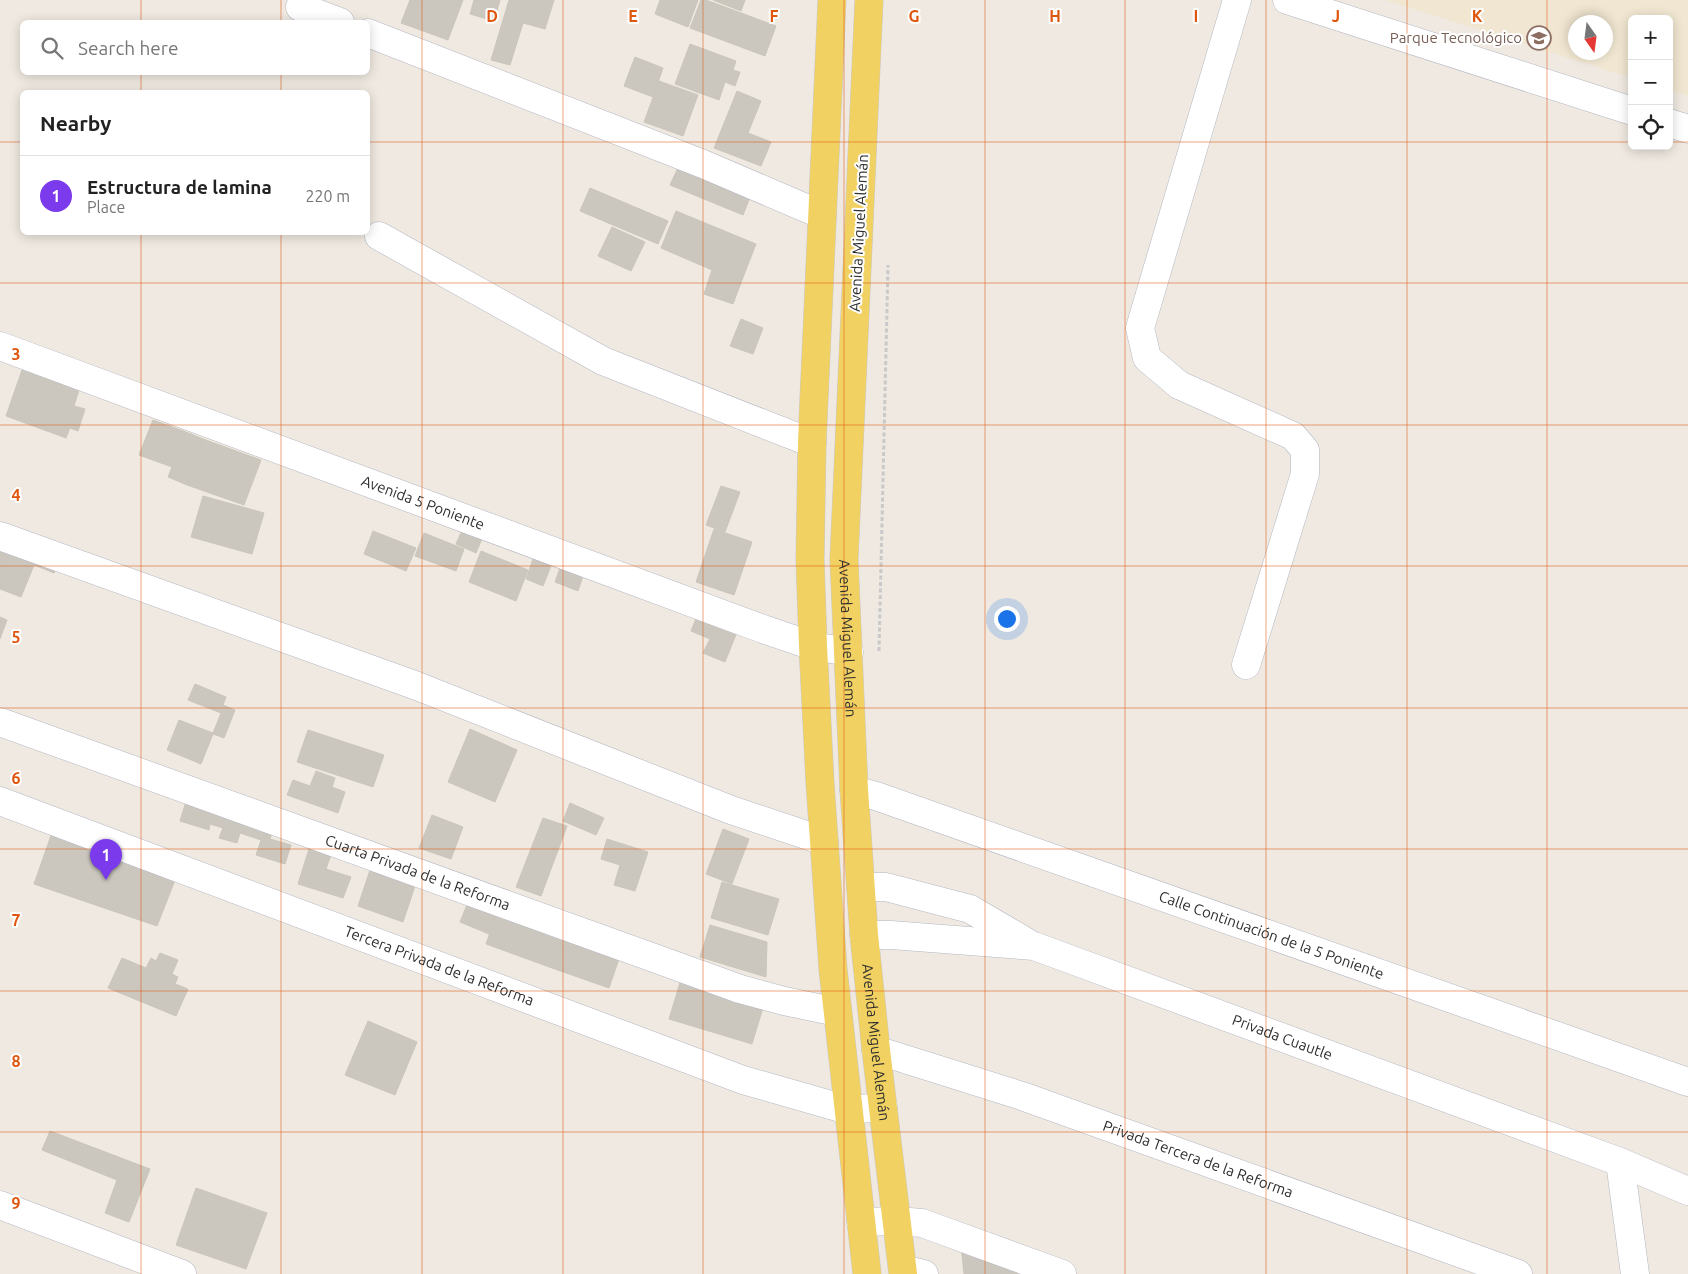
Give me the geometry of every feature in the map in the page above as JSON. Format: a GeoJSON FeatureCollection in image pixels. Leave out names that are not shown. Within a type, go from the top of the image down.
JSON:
{"type":"FeatureCollection","features":[{"type":"Feature","properties":{"kind":"main road"},"geometry":{"type":"LineString","coordinates":[[832,0],[812,443],[810,558],[812,646],[837,1012],[867,1274]]}},
{"type":"Feature","properties":{"kind":"main road","name":"Avenida Miguel Alemán"},"geometry":{"type":"LineString","coordinates":[[869,0],[844,559],[854,790],[864,936],[882,1107],[897,1221],[910,1272]]}},
{"type":"Feature","properties":{"kind":"street"},"geometry":{"type":"LineString","coordinates":[[1237,0],[1140,328],[1147,358],[1179,385],[1293,436],[1305,450],[1305,474],[1246,665]]}},
{"type":"Feature","properties":{"kind":"street"},"geometry":{"type":"LineString","coordinates":[[1287,0],[1628,110]]}},
{"type":"Feature","properties":{"kind":"street"},"geometry":{"type":"LineString","coordinates":[[300,7],[335,20]]}},
{"type":"Feature","properties":{"kind":"street"},"geometry":{"type":"LineString","coordinates":[[370,34],[703,164],[822,215]]}},
{"type":"Feature","properties":{"kind":"street"},"geometry":{"type":"LineString","coordinates":[[1673,124],[1688,129]]}},
{"type":"Feature","properties":{"kind":"street"},"geometry":{"type":"LineString","coordinates":[[379,236],[603,361],[812,443]]}},
{"type":"Feature","properties":{"kind":"street","name":"Avenida 5 Poniente"},"geometry":{"type":"LineString","coordinates":[[0,346],[762,629],[812,646],[849,652]]}},
{"type":"Feature","properties":{"kind":"street"},"geometry":{"type":"LineString","coordinates":[[0,536],[417,686],[731,810],[824,841]]}},
{"type":"Feature","properties":{"kind":"street","name":"Cuarta Privada de la Reforma"},"geometry":{"type":"LineString","coordinates":[[0,722],[740,990],[837,1012]]}},
{"type":"Feature","properties":{"kind":"street","name":"Calle Continuación de la 5 Poniente"},"geometry":{"type":"LineString","coordinates":[[854,790],[876,796],[1688,1082]]}},
{"type":"Feature","properties":{"kind":"street","name":"Tercera Privada de la Reforma"},"geometry":{"type":"LineString","coordinates":[[0,801],[743,1080],[848,1110],[882,1107]]}},
{"type":"Feature","properties":{"kind":"street"},"geometry":{"type":"LineString","coordinates":[[861,886],[886,887],[970,909],[1034,946]]}},
{"type":"Feature","properties":{"kind":"street","name":"Privada Cuautle"},"geometry":{"type":"LineString","coordinates":[[864,936],[891,935],[1034,946],[1620,1162],[1688,1190]]}},
{"type":"Feature","properties":{"kind":"street","name":"Privada Tercera de la Reforma"},"geometry":{"type":"LineString","coordinates":[[876,1050],[1022,1096],[1518,1274]]}},
{"type":"Feature","properties":{"kind":"street"},"geometry":{"type":"LineString","coordinates":[[1620,1162],[1635,1274]]}},
{"type":"Feature","properties":{"kind":"street"},"geometry":{"type":"LineString","coordinates":[[0,1205],[182,1274]]}},
{"type":"Feature","properties":{"kind":"street"},"geometry":{"type":"LineString","coordinates":[[861,1222],[897,1221],[922,1223],[1062,1274]]}},
{"type":"Feature","properties":{"kind":"path"},"geometry":{"type":"LineString","coordinates":[[879,657],[888,259]]}},
{"type":"Feature","properties":{"kind":"shaded area","name":"Parque Tecnológico"},"geometry":{"type":"Polygon","coordinates":[[[1385,0],[1688,0],[1688,96],[1673,91],[1673,15],[1628,15],[1628,77],[1575,60],[1613,60],[1613,15],[1568,15],[1568,58],[1385,0]]]}},
{"type":"Feature","properties":{"kind":"building"},"geometry":{"type":"Polygon","coordinates":[[[410,0],[463,0],[448,40],[401,23],[410,0]]]}},
{"type":"Feature","properties":{"kind":"building"},"geometry":{"type":"Polygon","coordinates":[[[474,0],[500,0],[494,21],[470,14],[474,0]]]}},
{"type":"Feature","properties":{"kind":"building"},"geometry":{"type":"Polygon","coordinates":[[[509,0],[554,0],[545,29],[523,23],[510,65],[491,60],[509,0]]]}},
{"type":"Feature","properties":{"kind":"building"},"geometry":{"type":"Polygon","coordinates":[[[660,0],[698,0],[688,27],[655,14],[660,0]]]}},
{"type":"Feature","properties":{"kind":"building"},"geometry":{"type":"Polygon","coordinates":[[[701,0],[706,0],[776,26],[765,56],[690,28],[701,0]]]}},
{"type":"Feature","properties":{"kind":"building"},"geometry":{"type":"Polygon","coordinates":[[[713,0],[745,0],[741,11],[713,0]]]}},
{"type":"Feature","properties":{"kind":"building"},"geometry":{"type":"Polygon","coordinates":[[[690,44],[736,61],[733,70],[740,72],[735,86],[725,82],[719,100],[675,84],[690,44]]]}},
{"type":"Feature","properties":{"kind":"building"},"geometry":{"type":"Polygon","coordinates":[[[635,57],[663,68],[653,97],[624,86],[635,57]]]}},
{"type":"Feature","properties":{"kind":"building"},"geometry":{"type":"Polygon","coordinates":[[[659,81],[698,95],[683,136],[644,122],[659,81]]]}},
{"type":"Feature","properties":{"kind":"building"},"geometry":{"type":"Polygon","coordinates":[[[737,91],[761,101],[748,133],[771,142],[761,166],[714,148],[737,91]]]}},
{"type":"Feature","properties":{"kind":"building"},"geometry":{"type":"Polygon","coordinates":[[[683,157],[754,187],[743,215],[670,185],[683,157]]]}},
{"type":"Feature","properties":{"kind":"building"},"geometry":{"type":"Polygon","coordinates":[[[590,188],[668,221],[658,244],[580,211],[590,188]]]}},
{"type":"Feature","properties":{"kind":"building"},"geometry":{"type":"Polygon","coordinates":[[[676,211],[756,244],[742,280],[712,270],[661,248],[676,211]]]}},
{"type":"Feature","properties":{"kind":"building"},"geometry":{"type":"Polygon","coordinates":[[[612,227],[645,242],[631,271],[598,256],[612,227]]]}},
{"type":"Feature","properties":{"kind":"building"},"geometry":{"type":"Polygon","coordinates":[[[712,270],[742,280],[733,304],[704,294],[712,270]]]}},
{"type":"Feature","properties":{"kind":"building"},"geometry":{"type":"Polygon","coordinates":[[[741,319],[763,328],[753,354],[730,346],[741,319]]]}},
{"type":"Feature","properties":{"kind":"building"},"geometry":{"type":"Polygon","coordinates":[[[22,370],[52,381],[36,427],[6,416],[22,370]]]}},
{"type":"Feature","properties":{"kind":"building"},"geometry":{"type":"Polygon","coordinates":[[[52,381],[79,390],[74,406],[85,409],[78,431],[70,428],[66,438],[36,427],[52,381]]]}},
{"type":"Feature","properties":{"kind":"building"},"geometry":{"type":"Polygon","coordinates":[[[153,420],[186,432],[172,467],[139,455],[153,420]]]}},
{"type":"Feature","properties":{"kind":"building"},"geometry":{"type":"Polygon","coordinates":[[[186,432],[203,439],[187,485],[168,477],[186,432]]]}},
{"type":"Feature","properties":{"kind":"building"},"geometry":{"type":"Polygon","coordinates":[[[203,439],[261,460],[244,505],[187,485],[203,439]]]}},
{"type":"Feature","properties":{"kind":"building"},"geometry":{"type":"Polygon","coordinates":[[[721,486],[740,492],[725,532],[706,525],[721,486]]]}},
{"type":"Feature","properties":{"kind":"building"},"geometry":{"type":"Polygon","coordinates":[[[203,496],[264,513],[252,554],[191,537],[203,496]]]}},
{"type":"Feature","properties":{"kind":"building"},"geometry":{"type":"Polygon","coordinates":[[[463,528],[483,536],[476,553],[456,544],[463,528]]]}},
{"type":"Feature","properties":{"kind":"building"},"geometry":{"type":"Polygon","coordinates":[[[714,529],[752,542],[734,595],[696,582],[714,529]]]}},
{"type":"Feature","properties":{"kind":"building"},"geometry":{"type":"Polygon","coordinates":[[[373,531],[416,548],[406,571],[364,554],[373,531]]]}},
{"type":"Feature","properties":{"kind":"building"},"geometry":{"type":"Polygon","coordinates":[[[424,533],[464,549],[456,571],[415,556],[424,533]]]}},
{"type":"Feature","properties":{"kind":"building"},"geometry":{"type":"Polygon","coordinates":[[[0,546],[59,560],[54,573],[34,565],[21,597],[0,589],[0,546]]]}},
{"type":"Feature","properties":{"kind":"building"},"geometry":{"type":"Polygon","coordinates":[[[481,551],[528,570],[516,601],[469,582],[481,551]]]}},
{"type":"Feature","properties":{"kind":"building"},"geometry":{"type":"Polygon","coordinates":[[[533,559],[551,566],[543,586],[526,579],[533,559]]]}},
{"type":"Feature","properties":{"kind":"building"},"geometry":{"type":"Polygon","coordinates":[[[561,565],[584,573],[578,591],[555,582],[561,565]]]}},
{"type":"Feature","properties":{"kind":"building"},"geometry":{"type":"Polygon","coordinates":[[[697,616],[737,632],[725,662],[703,653],[710,639],[691,631],[697,616]]]}},
{"type":"Feature","properties":{"kind":"building"},"geometry":{"type":"Polygon","coordinates":[[[0,617],[7,620],[0,639],[0,617]]]}},
{"type":"Feature","properties":{"kind":"building"},"geometry":{"type":"Polygon","coordinates":[[[195,684],[226,697],[223,705],[235,710],[224,738],[213,734],[201,764],[167,750],[179,720],[213,733],[221,713],[188,700],[195,684]]]}},
{"type":"Feature","properties":{"kind":"building"},"geometry":{"type":"Polygon","coordinates":[[[470,729],[517,750],[495,802],[448,782],[470,729]]]}},
{"type":"Feature","properties":{"kind":"building"},"geometry":{"type":"Polygon","coordinates":[[[308,730],[384,755],[373,787],[297,762],[308,730]]]}},
{"type":"Feature","properties":{"kind":"building"},"geometry":{"type":"Polygon","coordinates":[[[316,771],[335,778],[332,787],[345,792],[338,813],[287,795],[293,780],[310,786],[316,771]]]}},
{"type":"Feature","properties":{"kind":"building"},"geometry":{"type":"Polygon","coordinates":[[[188,795],[274,827],[270,839],[291,845],[285,864],[256,855],[261,840],[240,833],[237,843],[219,838],[223,828],[210,824],[209,830],[180,821],[188,795]]]}},
{"type":"Feature","properties":{"kind":"building"},"geometry":{"type":"Polygon","coordinates":[[[570,803],[604,818],[596,835],[563,821],[570,803]]]}},
{"type":"Feature","properties":{"kind":"building"},"geometry":{"type":"Polygon","coordinates":[[[432,815],[463,827],[451,859],[419,848],[432,815]]]}},
{"type":"Feature","properties":{"kind":"building"},"geometry":{"type":"Polygon","coordinates":[[[543,818],[567,826],[541,896],[516,887],[543,818]]]}},
{"type":"Feature","properties":{"kind":"building"},"geometry":{"type":"Polygon","coordinates":[[[54,827],[177,875],[157,926],[34,884],[54,827]]]}},
{"type":"Feature","properties":{"kind":"building"},"geometry":{"type":"Polygon","coordinates":[[[723,829],[749,839],[732,884],[706,874],[723,829]]]}},
{"type":"Feature","properties":{"kind":"building"},"geometry":{"type":"Polygon","coordinates":[[[312,839],[334,846],[326,869],[351,877],[343,898],[298,884],[312,839]]]}},
{"type":"Feature","properties":{"kind":"building"},"geometry":{"type":"Polygon","coordinates":[[[607,839],[648,852],[635,891],[614,885],[620,865],[601,859],[607,839]]]}},
{"type":"Feature","properties":{"kind":"building"},"geometry":{"type":"Polygon","coordinates":[[[373,861],[418,877],[403,922],[358,906],[373,861]]]}},
{"type":"Feature","properties":{"kind":"building"},"geometry":{"type":"Polygon","coordinates":[[[722,882],[779,899],[768,935],[711,918],[722,882]]]}},
{"type":"Feature","properties":{"kind":"building"},"geometry":{"type":"Polygon","coordinates":[[[471,895],[499,906],[489,934],[460,922],[471,895]]]}},
{"type":"Feature","properties":{"kind":"building"},"geometry":{"type":"Polygon","coordinates":[[[499,906],[566,930],[552,968],[486,944],[499,906]]]}},
{"type":"Feature","properties":{"kind":"building"},"geometry":{"type":"Polygon","coordinates":[[[710,925],[767,942],[766,977],[700,957],[710,925]]]}},
{"type":"Feature","properties":{"kind":"building"},"geometry":{"type":"Polygon","coordinates":[[[566,930],[622,950],[609,988],[552,968],[566,930]]]}},
{"type":"Feature","properties":{"kind":"building"},"geometry":{"type":"Polygon","coordinates":[[[160,953],[178,960],[172,974],[178,977],[175,984],[188,989],[176,1016],[108,988],[122,958],[146,968],[151,958],[156,961],[160,953]]]}},
{"type":"Feature","properties":{"kind":"building"},"geometry":{"type":"Polygon","coordinates":[[[682,976],[765,1001],[752,1044],[669,1019],[682,976]]]}},
{"type":"Feature","properties":{"kind":"building"},"geometry":{"type":"Polygon","coordinates":[[[368,1021],[417,1042],[395,1095],[345,1075],[368,1021]]]}},
{"type":"Feature","properties":{"kind":"building"},"geometry":{"type":"Polygon","coordinates":[[[50,1131],[150,1169],[129,1222],[105,1213],[117,1180],[42,1150],[50,1131]]]}},
{"type":"Feature","properties":{"kind":"building"},"geometry":{"type":"Polygon","coordinates":[[[196,1188],[267,1213],[246,1269],[176,1245],[196,1188]]]}},
{"type":"Feature","properties":{"kind":"building"},"geometry":{"type":"Polygon","coordinates":[[[961,1245],[1043,1274],[964,1274],[961,1245]]]}},
{"type":"Feature","properties":{"kind":"place","name":"Parque Tecnológico"},"geometry":{"type":"Point","coordinates":[1539,38]}},
{"type":"Feature","properties":{"kind":"place","name":"Estructura de lamina"},"geometry":{"type":"Point","coordinates":[106,880]}}]}
